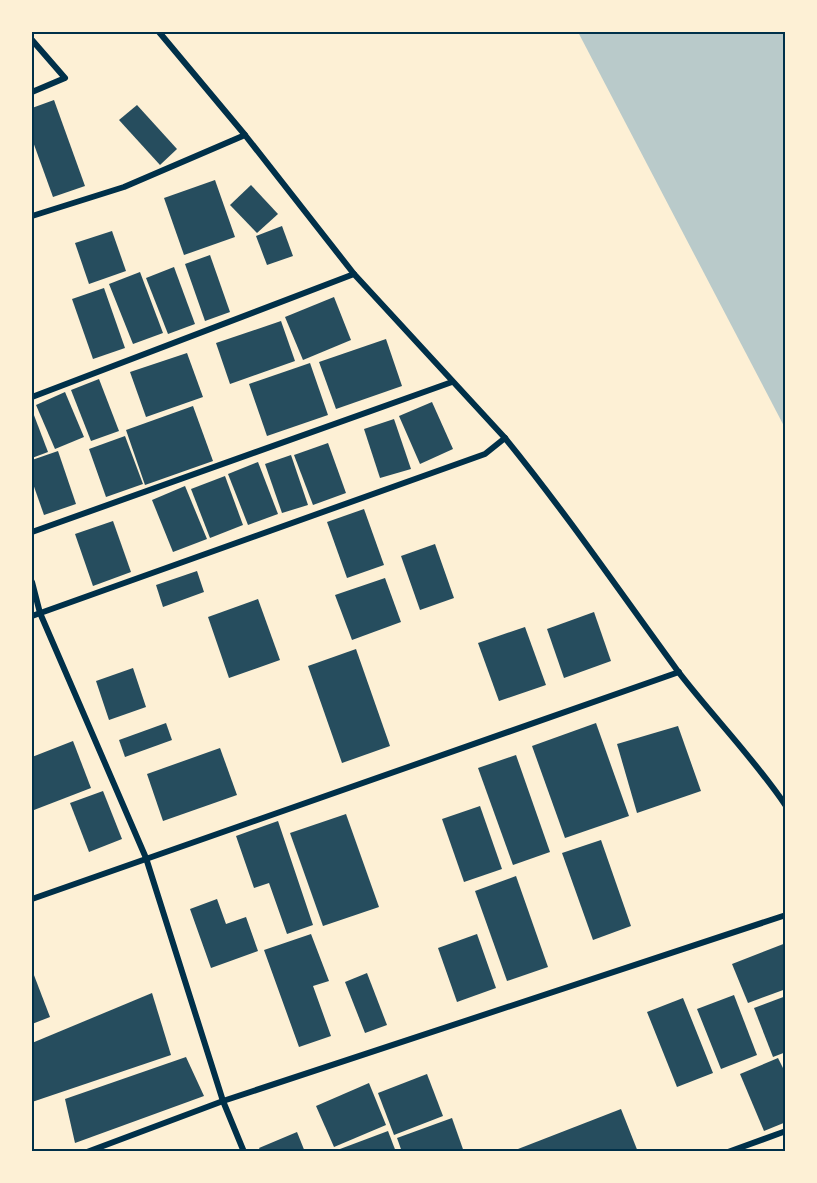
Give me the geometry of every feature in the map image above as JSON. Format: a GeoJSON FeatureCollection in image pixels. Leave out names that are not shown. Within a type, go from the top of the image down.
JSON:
{"type":"FeatureCollection","features":[{"type":"Feature","properties":{"kind":"street"},"geometry":{"type":"LineString","coordinates":[[159,32],[354,274],[505,438],[551,495],[679,672],[770,782],[786,806]]}},
{"type":"Feature","properties":{"kind":"street"},"geometry":{"type":"LineString","coordinates":[[32,40],[65,78],[32,92]]}},
{"type":"Feature","properties":{"kind":"street"},"geometry":{"type":"LineString","coordinates":[[32,216],[124,187],[244,135]]}},
{"type":"Feature","properties":{"kind":"street"},"geometry":{"type":"LineString","coordinates":[[32,397],[354,274]]}},
{"type":"Feature","properties":{"kind":"street"},"geometry":{"type":"LineString","coordinates":[[32,532],[452,382]]}},
{"type":"Feature","properties":{"kind":"street"},"geometry":{"type":"LineString","coordinates":[[32,616],[485,454],[505,438]]}},
{"type":"Feature","properties":{"kind":"street"},"geometry":{"type":"LineString","coordinates":[[32,582],[40,613],[146,858],[223,1101],[244,1152]]}},
{"type":"Feature","properties":{"kind":"street"},"geometry":{"type":"LineString","coordinates":[[32,899],[679,672]]}},
{"type":"Feature","properties":{"kind":"street"},"geometry":{"type":"LineString","coordinates":[[87,1152],[223,1101],[786,915]]}},
{"type":"Feature","properties":{"kind":"street"},"geometry":{"type":"LineString","coordinates":[[728,1152],[786,1131]]}},
{"type":"Feature","properties":{"kind":"street"},"geometry":{"type":"LineString","coordinates":[[751,1145],[756,1152]]}},
{"type":"Feature","properties":{"kind":"shaded area"},"geometry":{"type":"Polygon","coordinates":[[[578,32],[785,32],[785,428],[578,32]]]}},
{"type":"Feature","properties":{"kind":"building"},"geometry":{"type":"Polygon","coordinates":[[[54,100],[85,186],[53,197],[32,139],[32,108],[54,100]]]}},
{"type":"Feature","properties":{"kind":"building"},"geometry":{"type":"Polygon","coordinates":[[[137,105],[177,149],[160,165],[119,120],[137,105]]]}},
{"type":"Feature","properties":{"kind":"building"},"geometry":{"type":"Polygon","coordinates":[[[215,180],[235,237],[184,255],[164,198],[215,180]]]}},
{"type":"Feature","properties":{"kind":"building"},"geometry":{"type":"Polygon","coordinates":[[[251,185],[278,214],[257,233],[230,205],[251,185]]]}},
{"type":"Feature","properties":{"kind":"building"},"geometry":{"type":"Polygon","coordinates":[[[282,226],[293,256],[267,265],[256,236],[282,226]]]}},
{"type":"Feature","properties":{"kind":"building"},"geometry":{"type":"Polygon","coordinates":[[[112,231],[126,271],[89,284],[75,243],[112,231]]]}},
{"type":"Feature","properties":{"kind":"building"},"geometry":{"type":"Polygon","coordinates":[[[210,255],[230,312],[205,321],[185,264],[210,255]]]}},
{"type":"Feature","properties":{"kind":"building"},"geometry":{"type":"Polygon","coordinates":[[[174,267],[195,324],[168,334],[146,278],[174,267]]]}},
{"type":"Feature","properties":{"kind":"building"},"geometry":{"type":"Polygon","coordinates":[[[140,272],[163,333],[133,344],[109,284],[140,272]]]}},
{"type":"Feature","properties":{"kind":"building"},"geometry":{"type":"Polygon","coordinates":[[[104,288],[125,348],[93,359],[72,299],[104,288]]]}},
{"type":"Feature","properties":{"kind":"building"},"geometry":{"type":"Polygon","coordinates":[[[334,297],[351,340],[303,360],[285,317],[334,297]]]}},
{"type":"Feature","properties":{"kind":"building"},"geometry":{"type":"Polygon","coordinates":[[[281,321],[295,361],[230,384],[216,343],[281,321]]]}},
{"type":"Feature","properties":{"kind":"building"},"geometry":{"type":"Polygon","coordinates":[[[386,339],[402,386],[336,409],[319,362],[386,339]]]}},
{"type":"Feature","properties":{"kind":"building"},"geometry":{"type":"Polygon","coordinates":[[[187,353],[203,397],[146,417],[130,372],[187,353]]]}},
{"type":"Feature","properties":{"kind":"building"},"geometry":{"type":"Polygon","coordinates":[[[310,363],[328,415],[267,436],[249,384],[310,363]]]}},
{"type":"Feature","properties":{"kind":"building"},"geometry":{"type":"Polygon","coordinates":[[[99,379],[119,431],[91,441],[71,390],[99,379]]]}},
{"type":"Feature","properties":{"kind":"building"},"geometry":{"type":"Polygon","coordinates":[[[65,392],[84,437],[55,449],[36,405],[65,392]]]}},
{"type":"Feature","properties":{"kind":"building"},"geometry":{"type":"Polygon","coordinates":[[[432,402],[453,449],[420,464],[399,416],[432,402]]]}},
{"type":"Feature","properties":{"kind":"building"},"geometry":{"type":"Polygon","coordinates":[[[193,406],[213,461],[145,485],[126,430],[193,406]]]}},
{"type":"Feature","properties":{"kind":"building"},"geometry":{"type":"Polygon","coordinates":[[[32,410],[48,452],[32,458],[32,410]]]}},
{"type":"Feature","properties":{"kind":"building"},"geometry":{"type":"Polygon","coordinates":[[[394,419],[411,469],[380,478],[364,429],[394,419]]]}},
{"type":"Feature","properties":{"kind":"building"},"geometry":{"type":"Polygon","coordinates":[[[125,436],[143,484],[106,497],[89,449],[125,436]]]}},
{"type":"Feature","properties":{"kind":"building"},"geometry":{"type":"Polygon","coordinates":[[[328,443],[346,493],[313,505],[294,455],[328,443]]]}},
{"type":"Feature","properties":{"kind":"building"},"geometry":{"type":"Polygon","coordinates":[[[58,451],[76,504],[44,515],[32,481],[32,460],[58,451]]]}},
{"type":"Feature","properties":{"kind":"building"},"geometry":{"type":"Polygon","coordinates":[[[291,455],[308,505],[282,513],[265,464],[291,455]]]}},
{"type":"Feature","properties":{"kind":"building"},"geometry":{"type":"Polygon","coordinates":[[[258,462],[278,514],[248,525],[228,474],[258,462]]]}},
{"type":"Feature","properties":{"kind":"building"},"geometry":{"type":"Polygon","coordinates":[[[225,476],[243,525],[210,538],[191,489],[225,476]]]}},
{"type":"Feature","properties":{"kind":"building"},"geometry":{"type":"Polygon","coordinates":[[[185,486],[207,539],[173,552],[152,500],[185,486]]]}},
{"type":"Feature","properties":{"kind":"building"},"geometry":{"type":"Polygon","coordinates":[[[364,509],[384,565],[347,578],[327,522],[364,509]]]}},
{"type":"Feature","properties":{"kind":"building"},"geometry":{"type":"Polygon","coordinates":[[[113,521],[131,572],[93,586],[75,534],[113,521]]]}},
{"type":"Feature","properties":{"kind":"building"},"geometry":{"type":"Polygon","coordinates":[[[435,544],[454,598],[420,610],[401,556],[435,544]]]}},
{"type":"Feature","properties":{"kind":"building"},"geometry":{"type":"Polygon","coordinates":[[[197,571],[204,592],[163,607],[156,585],[197,571]]]}},
{"type":"Feature","properties":{"kind":"building"},"geometry":{"type":"Polygon","coordinates":[[[385,578],[401,622],[352,640],[335,595],[385,578]]]}},
{"type":"Feature","properties":{"kind":"building"},"geometry":{"type":"Polygon","coordinates":[[[258,599],[280,660],[229,678],[208,617],[258,599]]]}},
{"type":"Feature","properties":{"kind":"building"},"geometry":{"type":"Polygon","coordinates":[[[594,612],[611,661],[564,678],[547,629],[594,612]]]}},
{"type":"Feature","properties":{"kind":"building"},"geometry":{"type":"Polygon","coordinates":[[[525,627],[546,685],[499,701],[478,643],[525,627]]]}},
{"type":"Feature","properties":{"kind":"building"},"geometry":{"type":"Polygon","coordinates":[[[356,649],[390,746],[342,763],[308,666],[356,649]]]}},
{"type":"Feature","properties":{"kind":"building"},"geometry":{"type":"Polygon","coordinates":[[[133,668],[146,707],[109,720],[96,681],[133,668]]]}},
{"type":"Feature","properties":{"kind":"building"},"geometry":{"type":"Polygon","coordinates":[[[166,723],[172,740],[125,757],[119,740],[166,723]]]}},
{"type":"Feature","properties":{"kind":"building"},"geometry":{"type":"Polygon","coordinates":[[[596,723],[629,816],[565,838],[532,746],[596,723]]]}},
{"type":"Feature","properties":{"kind":"building"},"geometry":{"type":"Polygon","coordinates":[[[678,726],[701,791],[637,813],[617,744],[678,726]]]}},
{"type":"Feature","properties":{"kind":"building"},"geometry":{"type":"Polygon","coordinates":[[[73,741],[91,788],[34,810],[32,757],[73,741]]]}},
{"type":"Feature","properties":{"kind":"building"},"geometry":{"type":"Polygon","coordinates":[[[220,748],[237,795],[163,821],[147,774],[220,748]]]}},
{"type":"Feature","properties":{"kind":"building"},"geometry":{"type":"Polygon","coordinates":[[[516,755],[550,852],[513,865],[478,768],[516,755]]]}},
{"type":"Feature","properties":{"kind":"building"},"geometry":{"type":"Polygon","coordinates":[[[103,791],[122,839],[89,852],[70,803],[103,791]]]}},
{"type":"Feature","properties":{"kind":"building"},"geometry":{"type":"Polygon","coordinates":[[[480,806],[502,869],[464,882],[442,819],[480,806]]]}},
{"type":"Feature","properties":{"kind":"building"},"geometry":{"type":"Polygon","coordinates":[[[346,814],[379,907],[323,926],[290,833],[346,814]]]}},
{"type":"Feature","properties":{"kind":"building"},"geometry":{"type":"Polygon","coordinates":[[[278,821],[313,925],[287,934],[269,883],[254,888],[236,836],[278,821]]]}},
{"type":"Feature","properties":{"kind":"building"},"geometry":{"type":"Polygon","coordinates":[[[601,840],[631,926],[593,940],[562,853],[601,840]]]}},
{"type":"Feature","properties":{"kind":"building"},"geometry":{"type":"Polygon","coordinates":[[[516,876],[548,967],[507,981],[475,891],[516,876]]]}},
{"type":"Feature","properties":{"kind":"building"},"geometry":{"type":"Polygon","coordinates":[[[217,899],[226,924],[246,917],[258,951],[211,968],[190,909],[217,899]]]}},
{"type":"Feature","properties":{"kind":"building"},"geometry":{"type":"Polygon","coordinates":[[[311,934],[329,981],[313,986],[331,1036],[299,1047],[264,950],[311,934]]]}},
{"type":"Feature","properties":{"kind":"building"},"geometry":{"type":"Polygon","coordinates":[[[477,934],[496,988],[457,1002],[438,948],[477,934]]]}},
{"type":"Feature","properties":{"kind":"building"},"geometry":{"type":"Polygon","coordinates":[[[786,943],[786,989],[748,1003],[732,964],[786,943]]]}},
{"type":"Feature","properties":{"kind":"building"},"geometry":{"type":"Polygon","coordinates":[[[32,970],[50,1017],[32,1024],[32,970]]]}},
{"type":"Feature","properties":{"kind":"building"},"geometry":{"type":"Polygon","coordinates":[[[367,973],[387,1025],[365,1033],[345,982],[367,973]]]}},
{"type":"Feature","properties":{"kind":"building"},"geometry":{"type":"Polygon","coordinates":[[[152,993],[171,1055],[32,1102],[32,1043],[152,993]]]}},
{"type":"Feature","properties":{"kind":"building"},"geometry":{"type":"Polygon","coordinates":[[[734,995],[757,1055],[721,1069],[697,1009],[734,995]]]}},
{"type":"Feature","properties":{"kind":"building"},"geometry":{"type":"Polygon","coordinates":[[[786,996],[786,1052],[773,1057],[754,1008],[786,996]]]}},
{"type":"Feature","properties":{"kind":"building"},"geometry":{"type":"Polygon","coordinates":[[[683,998],[713,1073],[677,1087],[647,1012],[683,998]]]}},
{"type":"Feature","properties":{"kind":"building"},"geometry":{"type":"Polygon","coordinates":[[[186,1057],[204,1096],[75,1143],[65,1099],[186,1057]]]}},
{"type":"Feature","properties":{"kind":"building"},"geometry":{"type":"Polygon","coordinates":[[[778,1058],[786,1074],[786,1122],[764,1131],[740,1074],[778,1058]]]}},
{"type":"Feature","properties":{"kind":"building"},"geometry":{"type":"Polygon","coordinates":[[[427,1074],[443,1116],[394,1135],[378,1093],[427,1074]]]}},
{"type":"Feature","properties":{"kind":"building"},"geometry":{"type":"Polygon","coordinates":[[[369,1083],[386,1125],[334,1147],[316,1106],[369,1083]]]}},
{"type":"Feature","properties":{"kind":"building"},"geometry":{"type":"Polygon","coordinates":[[[621,1109],[638,1152],[519,1152],[518,1149],[621,1109]]]}},
{"type":"Feature","properties":{"kind":"building"},"geometry":{"type":"Polygon","coordinates":[[[452,1118],[464,1152],[402,1152],[397,1138],[452,1118]]]}},
{"type":"Feature","properties":{"kind":"building"},"geometry":{"type":"Polygon","coordinates":[[[388,1131],[396,1152],[341,1152],[340,1149],[388,1131]]]}},
{"type":"Feature","properties":{"kind":"building"},"geometry":{"type":"Polygon","coordinates":[[[297,1132],[305,1152],[261,1152],[259,1148],[297,1132]]]}}]}
